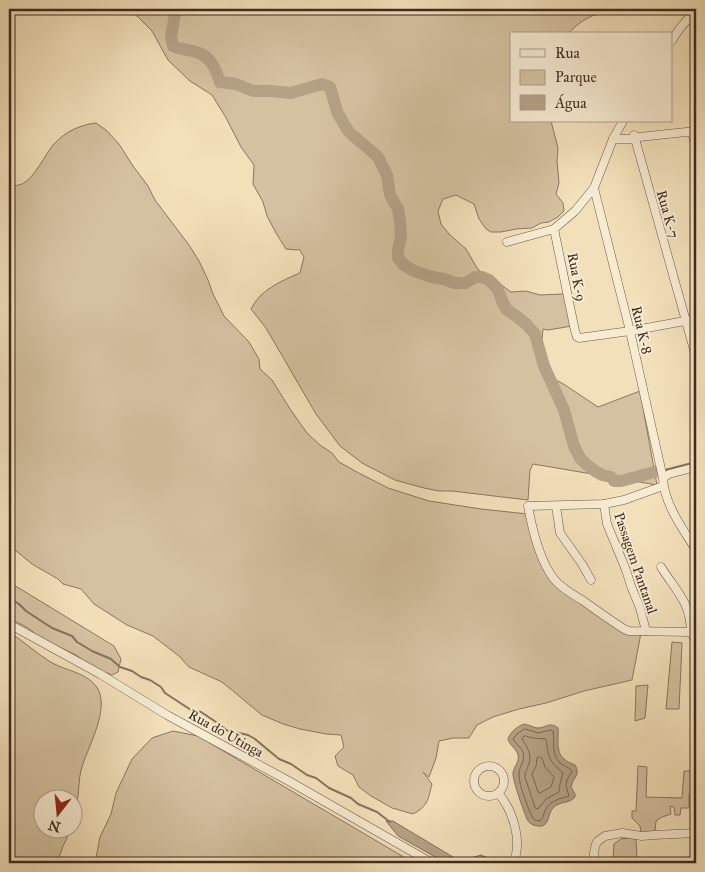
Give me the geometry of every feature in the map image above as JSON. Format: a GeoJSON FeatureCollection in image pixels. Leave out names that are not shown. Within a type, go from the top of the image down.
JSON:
{"type":"FeatureCollection","features":[{"type":"Feature","properties":{"kind":"street"},"geometry":{"type":"LineString","coordinates":[[672,40],[680,27],[696,12]]}},
{"type":"Feature","properties":{"kind":"street"},"geometry":{"type":"LineString","coordinates":[[507,242],[554,229],[575,211],[594,188],[622,123],[636,137]]}},
{"type":"Feature","properties":{"kind":"street"},"geometry":{"type":"LineString","coordinates":[[614,139],[694,131],[696,149]]}},
{"type":"Feature","properties":{"kind":"street","name":"Rua K-7"},"geometry":{"type":"LineString","coordinates":[[636,137],[696,357]]}},
{"type":"Feature","properties":{"kind":"street","name":"Rua K-8"},"geometry":{"type":"LineString","coordinates":[[594,188],[630,331],[662,477],[671,507],[696,550]]}},
{"type":"Feature","properties":{"kind":"street","name":"Rua K-9"},"geometry":{"type":"LineString","coordinates":[[554,229],[577,336],[582,338],[630,331]]}},
{"type":"Feature","properties":{"kind":"street"},"geometry":{"type":"LineString","coordinates":[[630,331],[696,319]]}},
{"type":"Feature","properties":{"kind":"street"},"geometry":{"type":"LineString","coordinates":[[691,632],[629,631],[563,588],[553,578],[539,549],[528,506],[604,504],[624,500],[662,477],[696,467]]}},
{"type":"Feature","properties":{"kind":"street","name":"Passagem Pantanal"},"geometry":{"type":"LineString","coordinates":[[604,504],[607,524],[640,608],[646,630]]}},
{"type":"Feature","properties":{"kind":"street"},"geometry":{"type":"LineString","coordinates":[[556,506],[560,533],[591,580]]}},
{"type":"Feature","properties":{"kind":"street"},"geometry":{"type":"LineString","coordinates":[[661,567],[684,600],[690,620],[691,632],[696,643]]}},
{"type":"Feature","properties":{"kind":"street","name":"Rua do Utinga"},"geometry":{"type":"LineString","coordinates":[[9,624],[432,863]]}},
{"type":"Feature","properties":{"kind":"street"},"geometry":{"type":"LineString","coordinates":[[498,793],[503,797],[517,832],[518,844],[513,863]]}},
{"type":"Feature","properties":{"kind":"street"},"geometry":{"type":"LineString","coordinates":[[594,863],[596,844],[598,840],[605,836],[622,833],[642,836],[696,833]]}},
{"type":"Feature","properties":{"kind":"green space"},"geometry":{"type":"Polygon","coordinates":[[[128,9],[606,9],[582,21],[570,32],[510,32],[510,122],[551,122],[558,148],[559,183],[556,194],[563,203],[564,211],[549,222],[541,223],[532,228],[491,232],[486,229],[479,219],[474,204],[456,195],[443,199],[438,211],[441,224],[466,249],[477,268],[484,275],[492,277],[511,292],[526,291],[540,295],[564,294],[572,326],[548,330],[543,329],[542,363],[549,381],[556,380],[598,407],[640,391],[657,485],[533,464],[530,470],[528,500],[439,491],[395,480],[362,463],[340,446],[316,414],[266,328],[251,309],[265,291],[300,273],[304,257],[299,249],[286,249],[276,233],[253,184],[254,165],[241,147],[212,95],[190,81],[168,60],[152,31],[128,9]]]}},
{"type":"Feature","properties":{"kind":"green space"},"geometry":{"type":"Polygon","coordinates":[[[96,123],[106,130],[119,144],[148,186],[155,200],[189,245],[199,261],[224,316],[249,342],[259,359],[260,369],[272,380],[307,433],[332,453],[339,462],[388,488],[429,501],[528,514],[555,581],[623,630],[641,633],[632,680],[584,691],[493,717],[477,725],[469,738],[453,738],[439,741],[436,758],[429,777],[423,772],[432,784],[428,798],[425,805],[413,814],[392,808],[371,796],[359,787],[353,775],[338,766],[335,756],[344,747],[341,735],[300,729],[262,715],[222,682],[189,667],[179,656],[153,636],[127,625],[94,604],[81,589],[63,584],[32,564],[9,545],[9,172],[12,174],[14,186],[22,184],[31,177],[59,139],[74,129],[96,123]]]}},
{"type":"Feature","properties":{"kind":"green space"},"geometry":{"type":"Polygon","coordinates":[[[9,582],[114,646],[121,659],[118,672],[112,675],[93,668],[76,655],[48,644],[28,628],[9,618],[9,582]]]}},
{"type":"Feature","properties":{"kind":"green space"},"geometry":{"type":"Polygon","coordinates":[[[9,632],[49,661],[86,677],[96,686],[100,695],[101,705],[97,728],[81,770],[78,790],[32,790],[32,840],[66,840],[57,863],[9,863],[9,632]]]}},
{"type":"Feature","properties":{"kind":"green space"},"geometry":{"type":"Polygon","coordinates":[[[672,642],[682,643],[679,709],[666,709],[672,642]]]}},
{"type":"Feature","properties":{"kind":"green space"},"geometry":{"type":"Polygon","coordinates":[[[648,685],[645,718],[635,721],[636,686],[648,685]]]}},
{"type":"Feature","properties":{"kind":"green space"},"geometry":{"type":"Polygon","coordinates":[[[173,731],[198,736],[414,863],[95,863],[100,837],[111,814],[116,793],[132,759],[152,738],[173,731]]]}},
{"type":"Feature","properties":{"kind":"green space"},"geometry":{"type":"Polygon","coordinates":[[[638,766],[647,767],[646,797],[682,798],[684,771],[696,771],[696,789],[689,794],[689,808],[681,808],[680,815],[675,815],[674,807],[670,806],[671,814],[656,821],[655,832],[641,833],[640,826],[632,818],[632,811],[636,811],[638,766]]]}},
{"type":"Feature","properties":{"kind":"green space"},"geometry":{"type":"Polygon","coordinates":[[[621,839],[636,839],[637,858],[662,861],[662,863],[613,863],[614,844],[621,839]]]}},
{"type":"Feature","properties":{"kind":"water"},"geometry":{"type":"Polygon","coordinates":[[[524,724],[537,728],[550,725],[558,728],[559,753],[565,760],[577,768],[577,774],[571,787],[575,797],[554,807],[546,823],[542,826],[533,825],[528,820],[513,778],[518,755],[508,739],[514,730],[524,724]]]}},
{"type":"Feature","properties":{"kind":"water"},"geometry":{"type":"Polygon","coordinates":[[[386,821],[393,821],[458,860],[481,855],[500,863],[446,863],[398,836],[386,821]]]}},
{"type":"Feature","properties":{"kind":"waterway"},"geometry":{"type":"LineString","coordinates":[[176,9],[171,37],[173,46],[195,51],[210,60],[220,82],[236,84],[253,91],[291,93],[322,84],[330,87],[338,114],[349,132],[378,157],[387,175],[390,195],[398,209],[400,221],[401,236],[398,258],[404,265],[414,271],[455,283],[465,283],[475,277],[489,280],[497,288],[507,310],[526,324],[535,334],[544,366],[564,410],[574,446],[580,458],[595,471],[611,477],[614,481],[621,481],[658,471]]}},
{"type":"Feature","properties":{"kind":"waterway"},"geometry":{"type":"LineString","coordinates":[[665,470],[696,462]]}},
{"type":"Feature","properties":{"kind":"waterway"},"geometry":{"type":"LineString","coordinates":[[9,598],[52,628],[72,636],[77,642],[111,659],[120,667],[150,680],[161,687],[165,693],[191,710],[201,712],[226,730],[248,735],[279,759],[316,778],[329,788],[351,798],[358,804],[377,812],[390,822]]}}]}
